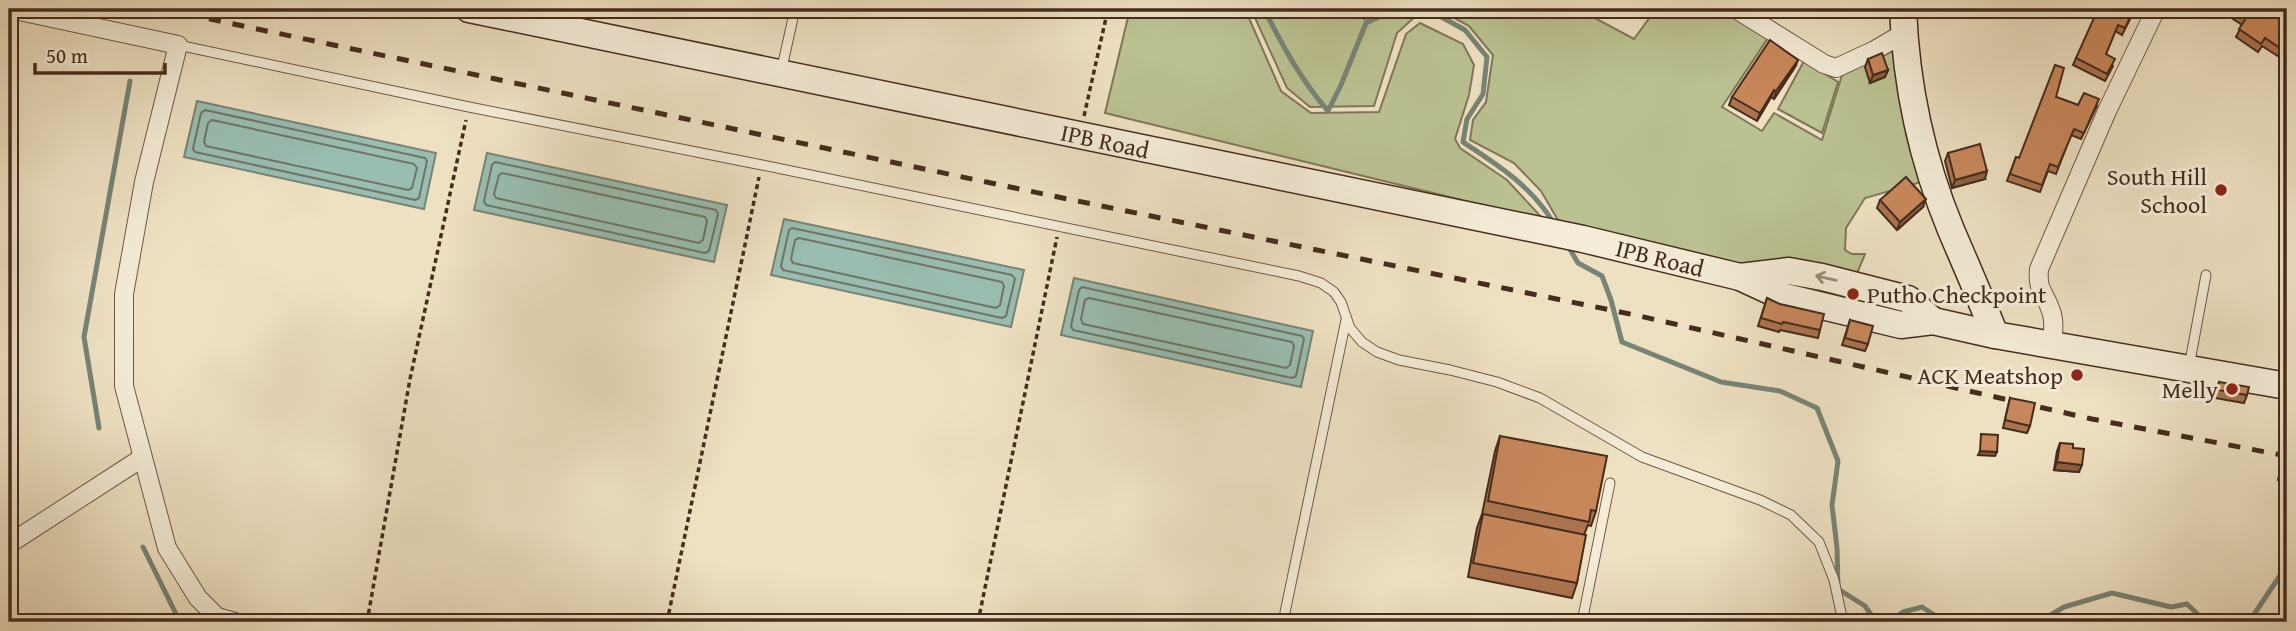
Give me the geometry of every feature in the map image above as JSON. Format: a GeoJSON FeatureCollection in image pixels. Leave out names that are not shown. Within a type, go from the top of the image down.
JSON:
{"type":"FeatureCollection","features":[{"type":"Feature","properties":{"kind":"street"},"geometry":{"type":"LineString","coordinates":[[10,9],[178,45],[144,182],[124,293],[124,386],[167,548],[198,598],[217,617],[235,622]]}},
{"type":"Feature","properties":{"kind":"street"},"geometry":{"type":"LineString","coordinates":[[1736,9],[1824,64],[1836,68],[1875,50],[1904,21]]}},
{"type":"Feature","properties":{"kind":"street"},"geometry":{"type":"LineString","coordinates":[[2052,345],[2053,319],[2038,284],[2039,269],[2107,111],[2156,9]]}},
{"type":"Feature","properties":{"kind":"street","name":"IPB Road"},"geometry":{"type":"LineString","coordinates":[[482,10],[1583,239],[1740,277],[1789,271],[1822,277],[1909,299],[1933,321],[1995,335],[2287,386]]}},
{"type":"Feature","properties":{"kind":"street"},"geometry":{"type":"LineString","coordinates":[[1904,21],[1908,80],[1920,135],[1951,230],[1995,335]]}},
{"type":"Feature","properties":{"kind":"street"},"geometry":{"type":"LineString","coordinates":[[9,544],[142,458]]}},
{"type":"Feature","properties":{"kind":"lane"},"geometry":{"type":"LineString","coordinates":[[780,72],[795,9]]}},
{"type":"Feature","properties":{"kind":"lane"},"geometry":{"type":"LineString","coordinates":[[178,45],[1299,276],[1321,283],[1334,292],[1341,302],[1350,328],[1362,342],[1377,352],[1399,360],[1497,382],[1540,398],[1642,457],[1760,500],[1791,515],[1819,542],[1834,580],[1843,622]]}},
{"type":"Feature","properties":{"kind":"lane"},"geometry":{"type":"LineString","coordinates":[[2188,369],[2206,275]]}},
{"type":"Feature","properties":{"kind":"lane"},"geometry":{"type":"LineString","coordinates":[[1283,622],[1346,318]]}},
{"type":"Feature","properties":{"kind":"lane"},"geometry":{"type":"LineString","coordinates":[[1583,622],[1610,484]]}},
{"type":"Feature","properties":{"kind":"lane"},"geometry":{"type":"LineString","coordinates":[[1583,543],[1597,546]]}},
{"type":"Feature","properties":{"kind":"path"},"geometry":{"type":"LineString","coordinates":[[1080,136],[1108,9]]}},
{"type":"Feature","properties":{"kind":"path"},"geometry":{"type":"LineString","coordinates":[[367,622],[410,379],[469,107]]}},
{"type":"Feature","properties":{"kind":"path"},"geometry":{"type":"LineString","coordinates":[[667,622],[762,165]]}},
{"type":"Feature","properties":{"kind":"path"},"geometry":{"type":"LineString","coordinates":[[978,622],[1059,228]]}},
{"type":"Feature","properties":{"kind":"green space"},"geometry":{"type":"Polygon","coordinates":[[[1130,9],[1245,9],[1281,91],[1311,113],[1379,112],[1406,34],[1420,23],[1463,44],[1474,65],[1469,95],[1455,139],[1460,148],[1507,180],[1544,220],[1105,113],[1130,9]]]}},
{"type":"Feature","properties":{"kind":"green space"},"geometry":{"type":"Polygon","coordinates":[[[1251,9],[1378,9],[1363,19],[1419,13],[1397,33],[1374,106],[1310,107],[1287,88],[1251,9]]]}},
{"type":"Feature","properties":{"kind":"green space"},"geometry":{"type":"Polygon","coordinates":[[[1438,9],[1578,9],[1634,39],[1656,9],[1726,9],[1770,35],[1722,107],[1762,131],[1774,113],[1822,140],[1842,75],[1899,48],[1906,135],[1921,182],[1865,198],[1846,228],[1845,250],[1852,254],[1865,254],[1856,276],[1738,270],[1565,232],[1541,191],[1514,163],[1470,140],[1473,120],[1486,102],[1493,55],[1469,26],[1438,9]]]}},
{"type":"Feature","properties":{"kind":"green space"},"geometry":{"type":"Polygon","coordinates":[[[1804,61],[1838,82],[1822,133],[1778,109],[1804,61]]]}},
{"type":"Feature","properties":{"kind":"water"},"geometry":{"type":"Polygon","coordinates":[[[197,101],[436,153],[424,209],[184,157],[197,101]]]}},
{"type":"Feature","properties":{"kind":"water"},"geometry":{"type":"Polygon","coordinates":[[[487,153],[727,205],[714,262],[474,210],[487,153]]]}},
{"type":"Feature","properties":{"kind":"water"},"geometry":{"type":"Polygon","coordinates":[[[784,219],[1024,270],[1011,327],[771,275],[784,219]]]}},
{"type":"Feature","properties":{"kind":"water"},"geometry":{"type":"Polygon","coordinates":[[[1074,278],[1313,331],[1301,387],[1061,335],[1074,278]]]}},
{"type":"Feature","properties":{"kind":"building"},"geometry":{"type":"Polygon","coordinates":[[[2098,9],[2134,9],[2125,28],[2118,25],[2106,54],[2115,59],[2107,74],[2076,58],[2098,9]]]}},
{"type":"Feature","properties":{"kind":"building"},"geometry":{"type":"Polygon","coordinates":[[[2232,9],[2287,9],[2287,53],[2265,38],[2261,44],[2239,29],[2246,18],[2232,9]]]}},
{"type":"Feature","properties":{"kind":"building"},"geometry":{"type":"Polygon","coordinates":[[[1770,40],[1798,60],[1760,113],[1732,97],[1770,40]]]}},
{"type":"Feature","properties":{"kind":"building"},"geometry":{"type":"Polygon","coordinates":[[[1882,53],[1888,70],[1873,75],[1868,59],[1882,53]]]}},
{"type":"Feature","properties":{"kind":"building"},"geometry":{"type":"Polygon","coordinates":[[[2055,65],[2064,68],[2056,97],[2078,105],[2084,93],[2099,99],[2084,133],[2074,129],[2058,167],[2050,164],[2042,185],[2010,174],[2016,157],[2019,158],[2055,65]]]}},
{"type":"Feature","properties":{"kind":"building"},"geometry":{"type":"Polygon","coordinates":[[[1980,144],[1987,171],[1955,180],[1948,153],[1980,144]]]}},
{"type":"Feature","properties":{"kind":"building"},"geometry":{"type":"Polygon","coordinates":[[[1906,177],[1926,199],[1900,222],[1880,200],[1906,177]]]}},
{"type":"Feature","properties":{"kind":"building"},"geometry":{"type":"Polygon","coordinates":[[[1767,298],[1780,304],[1824,314],[1820,330],[1761,318],[1767,298]]]}},
{"type":"Feature","properties":{"kind":"building"},"geometry":{"type":"Polygon","coordinates":[[[1850,320],[1873,326],[1868,344],[1845,338],[1850,320]]]}},
{"type":"Feature","properties":{"kind":"building"},"geometry":{"type":"Polygon","coordinates":[[[2219,382],[2249,387],[2247,395],[2218,390],[2219,382]]]}},
{"type":"Feature","properties":{"kind":"building"},"geometry":{"type":"Polygon","coordinates":[[[2282,397],[2287,397],[2287,404],[2281,403],[2282,397]]]}},
{"type":"Feature","properties":{"kind":"building"},"geometry":{"type":"Polygon","coordinates":[[[2010,398],[2035,403],[2030,426],[2005,420],[2010,398]]]}},
{"type":"Feature","properties":{"kind":"building"},"geometry":{"type":"Polygon","coordinates":[[[1981,434],[1998,435],[1997,452],[1980,451],[1981,434]]]}},
{"type":"Feature","properties":{"kind":"building"},"geometry":{"type":"Polygon","coordinates":[[[1500,436],[1607,456],[1596,511],[1591,510],[1589,522],[1488,501],[1500,436]]]}},
{"type":"Feature","properties":{"kind":"building"},"geometry":{"type":"Polygon","coordinates":[[[2060,443],[2073,444],[2073,448],[2084,449],[2082,465],[2057,462],[2060,443]]]}},
{"type":"Feature","properties":{"kind":"building"},"geometry":{"type":"Polygon","coordinates":[[[2282,462],[2287,463],[2287,477],[2279,476],[2282,462]]]}},
{"type":"Feature","properties":{"kind":"building"},"geometry":{"type":"Polygon","coordinates":[[[1483,514],[1586,535],[1577,583],[1473,563],[1483,514]]]}},
{"type":"Feature","properties":{"kind":"waterway"},"geometry":{"type":"LineString","coordinates":[[1264,9],[1293,62],[1328,111],[1366,23],[1396,9]]}},
{"type":"Feature","properties":{"kind":"waterway"},"geometry":{"type":"LineString","coordinates":[[1427,9],[1465,30],[1487,57],[1483,94],[1467,119],[1463,142],[1524,187],[1553,222]]}},
{"type":"Feature","properties":{"kind":"waterway"},"geometry":{"type":"LineString","coordinates":[[99,428],[84,337],[130,81]]}},
{"type":"Feature","properties":{"kind":"waterway"},"geometry":{"type":"LineString","coordinates":[[1568,246],[1578,263],[1602,276],[1622,342],[1721,382],[1780,391],[1817,408],[1838,461],[1832,505],[1838,589],[1865,606],[1876,622]]}},
{"type":"Feature","properties":{"kind":"waterway"},"geometry":{"type":"LineString","coordinates":[[143,547],[180,622]]}},
{"type":"Feature","properties":{"kind":"waterway"},"geometry":{"type":"LineString","coordinates":[[2249,622],[2287,565]]}},
{"type":"Feature","properties":{"kind":"waterway"},"geometry":{"type":"LineString","coordinates":[[2039,622],[2064,607],[2112,593],[2171,607],[2187,604],[2206,622]]}},
{"type":"Feature","properties":{"kind":"waterway"},"geometry":{"type":"LineString","coordinates":[[1890,622],[1903,612],[1922,607],[1945,622]]}},
{"type":"Feature","properties":{"kind":"railway"},"geometry":{"type":"LineString","coordinates":[[162,9],[1635,315],[2092,419],[2287,456]]}},
{"type":"Feature","properties":{"kind":"place","name":"South Hill School"},"geometry":{"type":"Point","coordinates":[2221,190]}},
{"type":"Feature","properties":{"kind":"place","name":"Putho Checkpoint"},"geometry":{"type":"Point","coordinates":[1853,294]}},
{"type":"Feature","properties":{"kind":"place","name":"ACK Meatshop"},"geometry":{"type":"Point","coordinates":[2077,375]}},
{"type":"Feature","properties":{"kind":"place","name":"Melly"},"geometry":{"type":"Point","coordinates":[2232,389]}}]}
